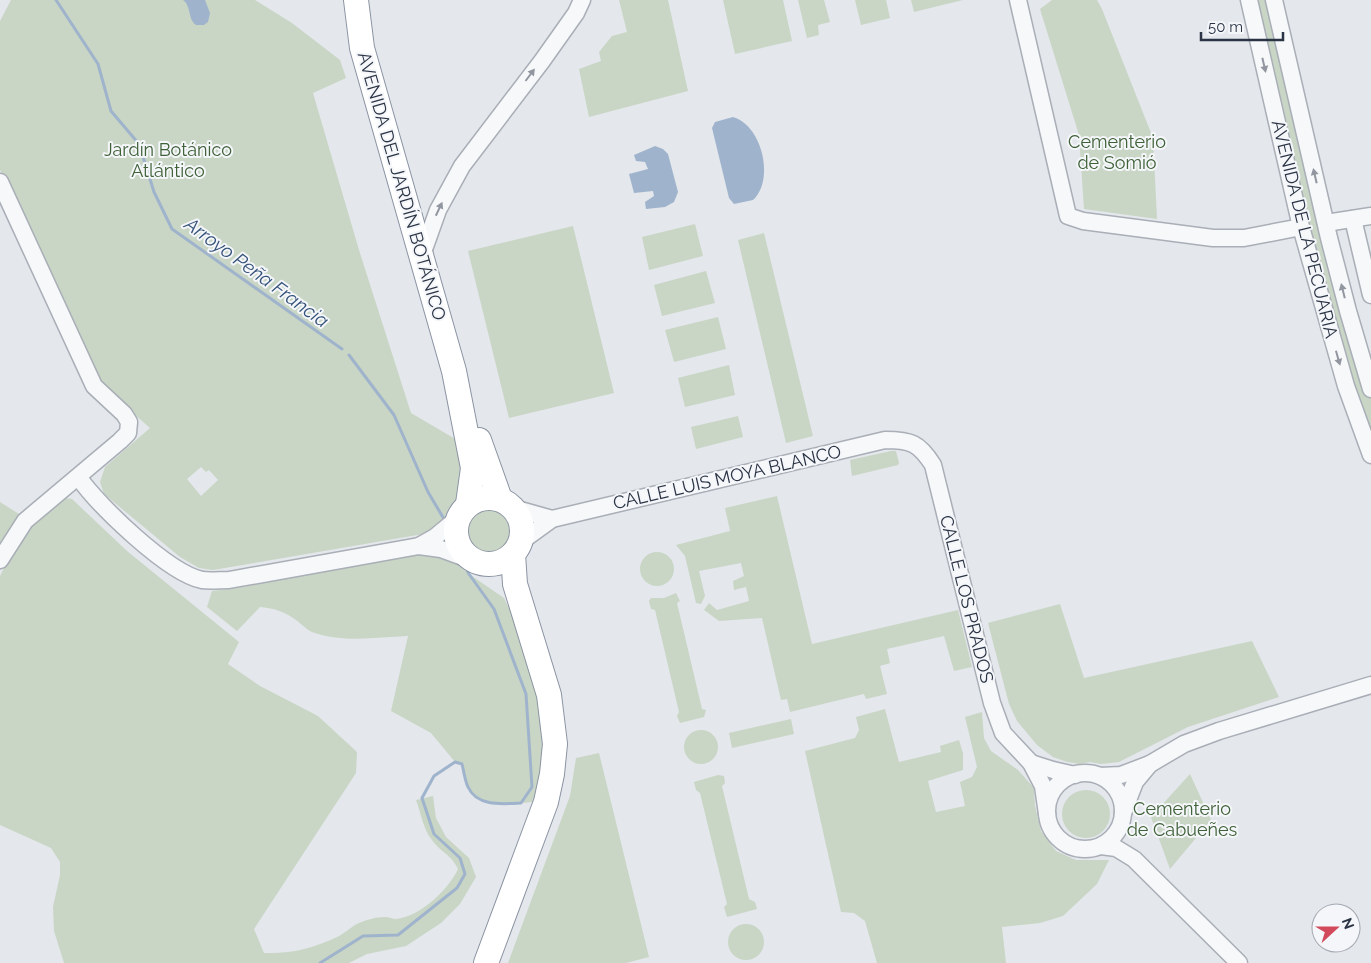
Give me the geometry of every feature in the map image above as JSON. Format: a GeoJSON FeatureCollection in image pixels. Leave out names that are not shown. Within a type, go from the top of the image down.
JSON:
{"type":"FeatureCollection","features":[{"type":"Feature","properties":{"kind":"highway","name":"AVENIDA DEL JARDÍN BOTÁNICO"},"geometry":{"type":"LineString","coordinates":[[356,0],[362,48],[454,370],[473,468],[463,511]]}},
{"type":"Feature","properties":{"kind":"highway","name":"AVENIDA DEL JARDÍN BOTÁNICO"},"geometry":{"type":"LineString","coordinates":[[454,370],[507,504]]}},
{"type":"Feature","properties":{"kind":"highway"},"geometry":{"type":"LineString","coordinates":[[486,963],[546,802],[552,774],[555,744],[549,695],[515,584],[516,548],[521,524],[518,515],[507,504],[485,498],[463,511],[456,529],[457,540],[462,551],[507,586],[525,618]]}},
{"type":"Feature","properties":{"kind":"highway"},"geometry":{"type":"LineString","coordinates":[[477,562],[494,564],[504,561],[516,548]]}},
{"type":"Feature","properties":{"kind":"street"},"geometry":{"type":"LineString","coordinates":[[422,255],[438,210],[462,166],[576,13],[582,0]]}},
{"type":"Feature","properties":{"kind":"street"},"geometry":{"type":"LineString","coordinates":[[1018,0],[1068,216],[1083,221],[1213,238],[1244,238],[1301,227]]}},
{"type":"Feature","properties":{"kind":"street","name":"AVENIDA DE LA PECUARIA"},"geometry":{"type":"LineString","coordinates":[[1249,0],[1301,227],[1346,386],[1371,455]]}},
{"type":"Feature","properties":{"kind":"street","name":"AVENIDA DE LA PECUARIA"},"geometry":{"type":"LineString","coordinates":[[1274,0],[1326,223],[1348,311],[1371,389]]}},
{"type":"Feature","properties":{"kind":"street"},"geometry":{"type":"LineString","coordinates":[[0,182],[94,386],[124,414],[129,422],[128,433],[26,521],[0,560]]}},
{"type":"Feature","properties":{"kind":"street"},"geometry":{"type":"LineString","coordinates":[[1326,223],[1371,216]]}},
{"type":"Feature","properties":{"kind":"street"},"geometry":{"type":"LineString","coordinates":[[1353,219],[1371,295]]}},
{"type":"Feature","properties":{"kind":"street","name":"CALLE LUIS MOYA BLANCO"},"geometry":{"type":"LineString","coordinates":[[516,548],[552,519],[836,451],[885,440],[902,440]]}},
{"type":"Feature","properties":{"kind":"street","name":"CALLE LOS PRADOS"},"geometry":{"type":"LineString","coordinates":[[902,440],[918,447],[928,456],[933,465],[992,703],[1003,733],[1031,763],[1043,786],[1047,814]]}},
{"type":"Feature","properties":{"kind":"street"},"geometry":{"type":"LineString","coordinates":[[78,478],[102,506],[166,562],[184,573],[202,580],[229,580],[419,546],[447,550],[477,562]]}},
{"type":"Feature","properties":{"kind":"street","name":"CALLE LUIS MOYA BLANCO"},"geometry":{"type":"LineString","coordinates":[[507,504],[552,519]]}},
{"type":"Feature","properties":{"kind":"street"},"geometry":{"type":"LineString","coordinates":[[419,546],[435,537],[463,511]]}},
{"type":"Feature","properties":{"kind":"street"},"geometry":{"type":"LineString","coordinates":[[1239,963],[1134,859],[1116,848],[1101,846],[1079,849],[1066,844],[1054,832],[1047,814],[1051,795],[1062,781],[1075,775],[1086,773],[1100,776],[1121,775],[1150,764],[1184,744],[1219,730],[1371,685]]}},
{"type":"Feature","properties":{"kind":"street","name":"CALLE LOS PRADOS"},"geometry":{"type":"LineString","coordinates":[[1031,763],[1075,775]]}},
{"type":"Feature","properties":{"kind":"street"},"geometry":{"type":"LineString","coordinates":[[1101,846],[1113,838],[1135,782],[1150,764]]}},
{"type":"Feature","properties":{"kind":"street"},"geometry":{"type":"LineString","coordinates":[[1100,776],[1114,787],[1121,799],[1124,842],[1134,859]]}},
{"type":"Feature","properties":{"kind":"green space","name":"Jardín Botánico Atlántico"},"geometry":{"type":"Polygon","coordinates":[[[11,0],[255,0],[292,23],[340,60],[346,78],[313,93],[359,250],[411,413],[457,440],[462,472],[459,496],[451,511],[429,533],[213,570],[199,568],[180,557],[104,494],[100,482],[105,467],[150,428],[99,383],[0,170],[0,21],[11,0]],[[201,467],[187,479],[201,496],[218,480],[209,470],[206,472],[201,467]]]}},
{"type":"Feature","properties":{"kind":"green space"},"geometry":{"type":"Polygon","coordinates":[[[619,0],[668,0],[688,91],[589,117],[579,69],[601,61],[599,52],[612,36],[627,32],[619,0]]]}},
{"type":"Feature","properties":{"kind":"green space"},"geometry":{"type":"Polygon","coordinates":[[[723,0],[783,0],[792,41],[735,54],[723,0]]]}},
{"type":"Feature","properties":{"kind":"green space"},"geometry":{"type":"Polygon","coordinates":[[[798,0],[824,0],[830,22],[818,25],[819,35],[807,38],[798,0]]]}},
{"type":"Feature","properties":{"kind":"green space"},"geometry":{"type":"Polygon","coordinates":[[[855,0],[886,0],[890,18],[861,25],[855,0]]]}},
{"type":"Feature","properties":{"kind":"green space"},"geometry":{"type":"Polygon","coordinates":[[[911,0],[963,0],[914,12],[911,0]]]}},
{"type":"Feature","properties":{"kind":"green space","name":"Cementerio de Somió"},"geometry":{"type":"Polygon","coordinates":[[[1052,0],[1097,0],[1102,9],[1153,138],[1157,219],[1084,209],[1079,135],[1040,9],[1052,0]]]}},
{"type":"Feature","properties":{"kind":"green space"},"geometry":{"type":"Polygon","coordinates":[[[1249,0],[1274,0],[1371,389],[1371,455],[1249,0]]]}},
{"type":"Feature","properties":{"kind":"green space"},"geometry":{"type":"Polygon","coordinates":[[[695,224],[703,256],[649,270],[642,237],[695,224]]]}},
{"type":"Feature","properties":{"kind":"green space"},"geometry":{"type":"Polygon","coordinates":[[[573,226],[614,393],[509,418],[468,251],[573,226]]]}},
{"type":"Feature","properties":{"kind":"green space"},"geometry":{"type":"Polygon","coordinates":[[[764,233],[813,436],[786,443],[738,240],[764,233]]]}},
{"type":"Feature","properties":{"kind":"green space"},"geometry":{"type":"Polygon","coordinates":[[[706,271],[715,303],[662,316],[654,285],[706,271]]]}},
{"type":"Feature","properties":{"kind":"green space"},"geometry":{"type":"Polygon","coordinates":[[[718,317],[726,349],[674,362],[665,330],[718,317]]]}},
{"type":"Feature","properties":{"kind":"green space"},"geometry":{"type":"Polygon","coordinates":[[[729,365],[735,395],[685,407],[678,378],[729,365]]]}},
{"type":"Feature","properties":{"kind":"green space"},"geometry":{"type":"Polygon","coordinates":[[[738,416],[743,437],[696,449],[691,427],[738,416]]]}},
{"type":"Feature","properties":{"kind":"green space"},"geometry":{"type":"Polygon","coordinates":[[[896,451],[898,465],[852,476],[850,460],[896,451]]]}},
{"type":"Feature","properties":{"kind":"green space"},"geometry":{"type":"Polygon","coordinates":[[[777,496],[812,644],[958,610],[972,667],[954,671],[944,636],[887,649],[890,663],[880,666],[887,694],[866,699],[864,694],[790,712],[787,699],[781,700],[762,618],[719,621],[704,610],[709,603],[717,610],[749,601],[746,587],[734,590],[733,581],[744,576],[741,563],[699,571],[705,596],[701,604],[696,603],[685,556],[676,545],[730,531],[725,508],[777,496]]]}},
{"type":"Feature","properties":{"kind":"green space"},"geometry":{"type":"Polygon","coordinates":[[[65,498],[72,499],[127,551],[239,642],[228,664],[260,686],[318,716],[357,752],[356,773],[254,929],[264,953],[293,951],[312,947],[339,936],[362,922],[386,917],[396,919],[405,917],[424,908],[433,901],[448,885],[458,869],[452,860],[432,840],[422,821],[416,800],[433,796],[436,818],[446,837],[469,858],[476,877],[460,904],[441,923],[406,946],[367,954],[349,963],[64,963],[54,931],[53,907],[60,875],[60,862],[51,848],[0,825],[0,576],[16,545],[27,530],[39,517],[65,498]]]}},
{"type":"Feature","properties":{"kind":"green space"},"geometry":{"type":"Polygon","coordinates":[[[485,498],[501,500],[518,516],[522,525],[520,534],[505,559],[495,565],[484,564],[468,557],[457,541],[457,528],[468,504],[485,498]]]}},
{"type":"Feature","properties":{"kind":"green space"},"geometry":{"type":"Polygon","coordinates":[[[0,502],[19,514],[0,543],[0,502]]]}},
{"type":"Feature","properties":{"kind":"green space"},"geometry":{"type":"Polygon","coordinates":[[[657,552],[664,553],[669,557],[673,562],[673,576],[669,581],[664,585],[657,586],[650,585],[645,581],[641,576],[640,569],[641,562],[645,557],[650,553],[657,552]]]}},
{"type":"Feature","properties":{"kind":"green space"},"geometry":{"type":"Polygon","coordinates":[[[409,555],[433,555],[452,560],[504,598],[520,631],[535,676],[544,733],[540,801],[500,804],[481,800],[473,795],[468,787],[462,764],[455,762],[431,733],[391,711],[408,636],[350,639],[327,636],[312,632],[281,612],[260,607],[237,631],[207,607],[212,591],[237,588],[409,555]]]}},
{"type":"Feature","properties":{"kind":"green space"},"geometry":{"type":"Polygon","coordinates":[[[676,593],[680,601],[677,603],[702,709],[706,710],[704,717],[680,723],[655,610],[651,609],[649,601],[651,598],[664,598],[676,593]]]}},
{"type":"Feature","properties":{"kind":"green space"},"geometry":{"type":"Polygon","coordinates":[[[1060,604],[1084,678],[1252,641],[1279,697],[1188,727],[1119,762],[1080,764],[1053,757],[1037,745],[1017,721],[1009,704],[988,623],[1060,604]]]}},
{"type":"Feature","properties":{"kind":"green space"},"geometry":{"type":"Polygon","coordinates":[[[885,709],[899,762],[941,752],[940,746],[959,740],[963,753],[963,770],[928,781],[936,812],[965,806],[960,782],[972,777],[977,767],[965,717],[982,712],[984,738],[991,751],[1018,770],[1034,788],[1035,806],[1041,831],[1056,851],[1076,860],[1109,860],[1097,884],[1063,916],[1040,923],[1002,927],[1006,963],[877,963],[865,921],[854,913],[841,912],[805,751],[855,738],[859,730],[856,717],[885,709]]]}},
{"type":"Feature","properties":{"kind":"green space"},"geometry":{"type":"Polygon","coordinates":[[[791,719],[794,734],[732,748],[729,733],[791,719]]]}},
{"type":"Feature","properties":{"kind":"green space"},"geometry":{"type":"Polygon","coordinates":[[[701,730],[713,735],[718,747],[713,759],[701,764],[689,759],[684,747],[689,735],[701,730]]]}},
{"type":"Feature","properties":{"kind":"green space"},"geometry":{"type":"Polygon","coordinates":[[[599,753],[649,957],[626,963],[508,963],[570,796],[576,758],[599,753]]]}},
{"type":"Feature","properties":{"kind":"green space","name":"Cementerio de Cabueñes"},"geometry":{"type":"Polygon","coordinates":[[[1190,774],[1211,820],[1170,869],[1151,817],[1190,774]]]}},
{"type":"Feature","properties":{"kind":"green space"},"geometry":{"type":"Polygon","coordinates":[[[718,775],[724,776],[725,783],[722,786],[749,899],[755,902],[757,909],[727,917],[724,907],[727,904],[700,793],[696,790],[694,782],[718,775]]]}},
{"type":"Feature","properties":{"kind":"green space"},"geometry":{"type":"Polygon","coordinates":[[[1081,790],[1091,790],[1103,797],[1110,809],[1110,819],[1103,831],[1091,838],[1081,838],[1073,834],[1066,827],[1062,819],[1062,809],[1066,801],[1073,794],[1081,790]]]}},
{"type":"Feature","properties":{"kind":"green space"},"geometry":{"type":"Polygon","coordinates":[[[746,924],[753,925],[759,929],[763,935],[763,949],[759,955],[753,959],[746,960],[739,959],[733,955],[729,949],[728,942],[729,935],[733,929],[739,925],[746,924]]]}},
{"type":"Feature","properties":{"kind":"water"},"geometry":{"type":"Polygon","coordinates":[[[183,0],[205,0],[210,13],[208,22],[204,25],[196,25],[191,19],[188,6],[183,0]]]}},
{"type":"Feature","properties":{"kind":"water"},"geometry":{"type":"Polygon","coordinates":[[[733,117],[743,122],[758,142],[764,167],[760,191],[753,200],[734,204],[729,198],[712,128],[715,122],[733,117]]]}},
{"type":"Feature","properties":{"kind":"water"},"geometry":{"type":"Polygon","coordinates":[[[655,146],[663,149],[668,154],[678,192],[674,202],[665,207],[646,209],[645,202],[654,196],[653,191],[634,193],[629,174],[648,169],[645,162],[636,161],[634,155],[655,146]]]}},
{"type":"Feature","properties":{"kind":"waterway","name":"Arroyo Peña Francia"},"geometry":{"type":"LineString","coordinates":[[56,0],[98,64],[111,111],[139,144],[154,192],[172,229],[342,349]]}},
{"type":"Feature","properties":{"kind":"waterway","name":"Arroyo Peña Francia"},"geometry":{"type":"LineString","coordinates":[[349,355],[394,415],[428,492],[444,519]]}},
{"type":"Feature","properties":{"kind":"waterway","name":"Arroyo Peña Francia"},"geometry":{"type":"LineString","coordinates":[[320,963],[363,936],[398,935],[457,888],[465,874],[460,858],[434,834],[422,798],[434,776],[455,762],[462,764],[467,785],[472,793],[478,798],[491,803],[521,803],[532,787],[526,694],[494,609],[464,564]]}}]}
